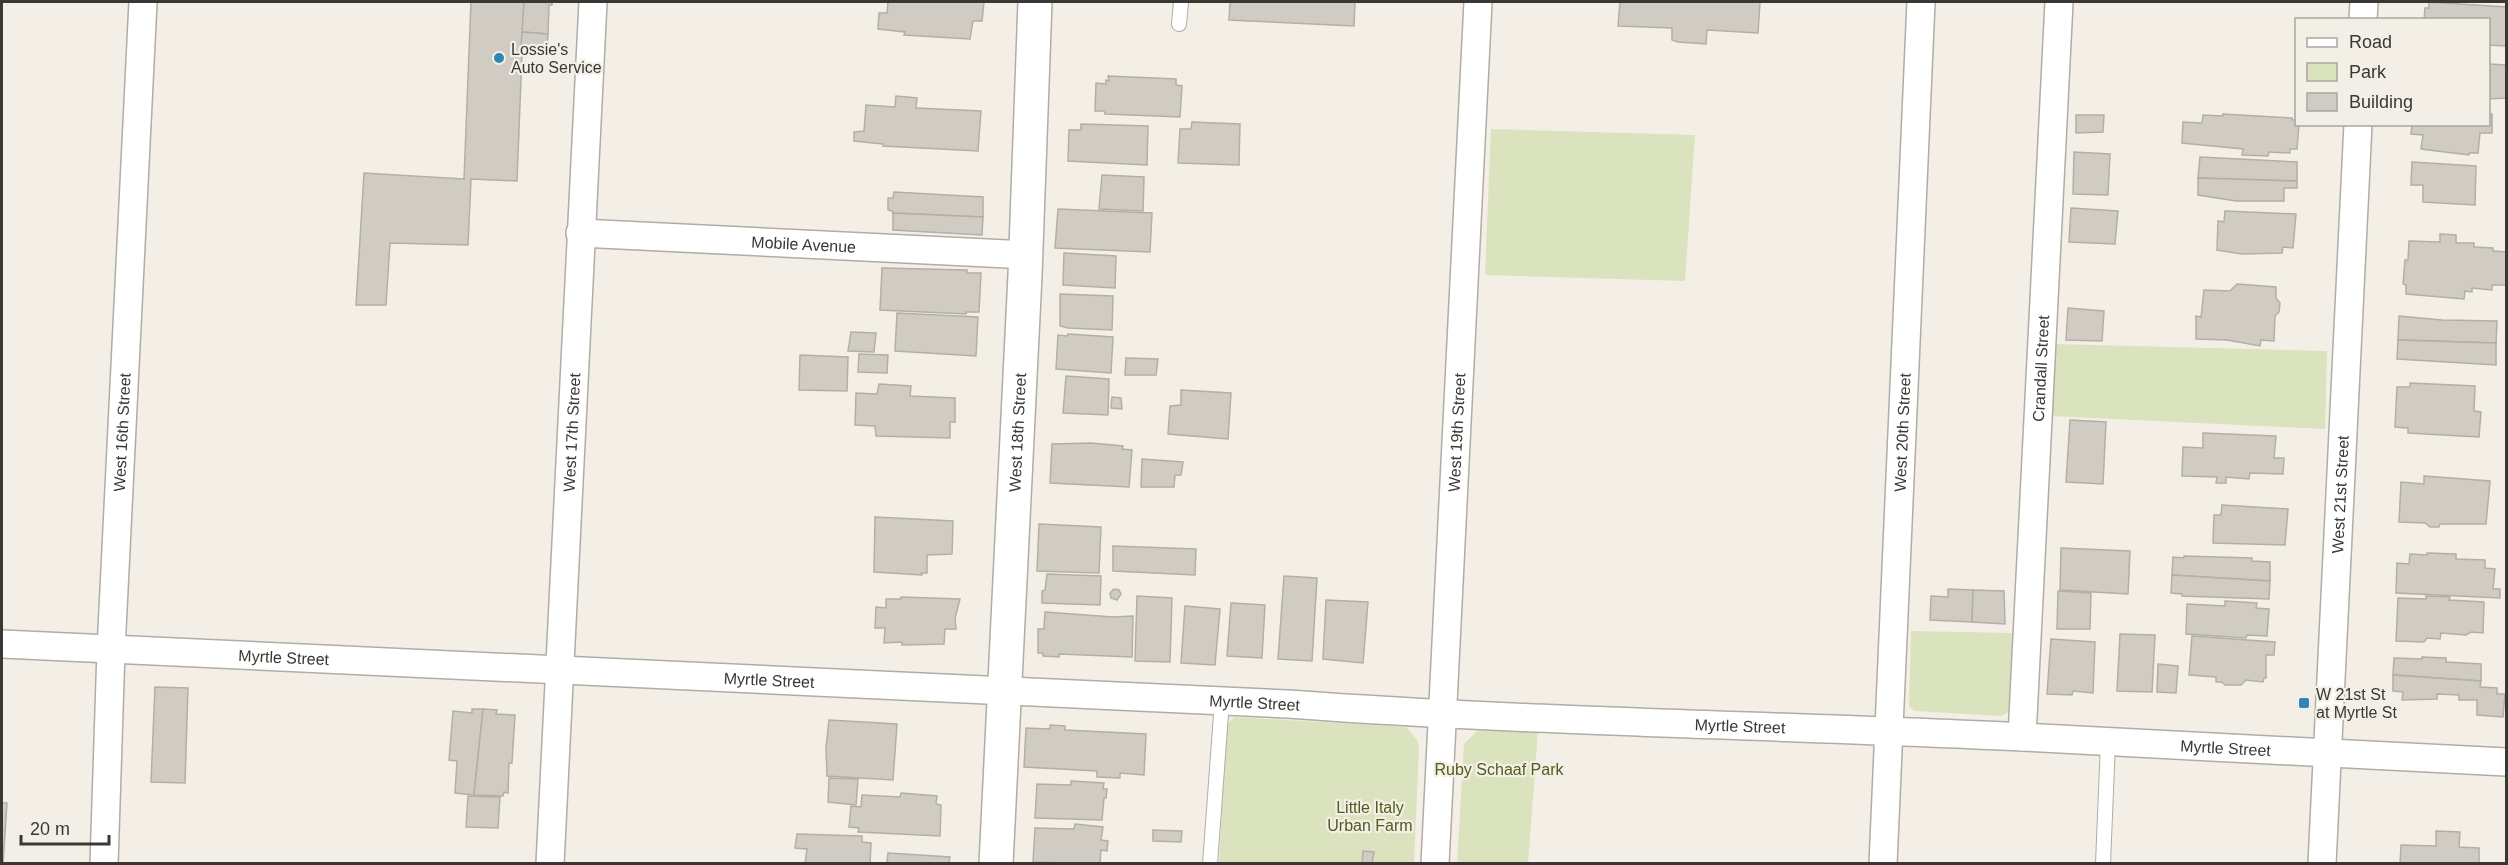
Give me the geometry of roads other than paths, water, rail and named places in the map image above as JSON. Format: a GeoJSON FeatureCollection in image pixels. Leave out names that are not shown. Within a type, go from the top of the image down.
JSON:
{"type":"FeatureCollection","features":[{"type":"Feature","properties":{"kind":"main road","name":"West 18th Street"},"geometry":{"type":"LineString","coordinates":[[996,864],[1026,255],[1035,2]]}},
{"type":"Feature","properties":{"kind":"street","name":"West 16th Street"},"geometry":{"type":"LineString","coordinates":[[104,864],[111,650],[143,2]]}},
{"type":"Feature","properties":{"kind":"street","name":"West 17th Street"},"geometry":{"type":"LineString","coordinates":[[550,864],[593,2]]}},
{"type":"Feature","properties":{"kind":"street","name":"West 19th Street"},"geometry":{"type":"LineString","coordinates":[[1435,864],[1478,2]]}},
{"type":"Feature","properties":{"kind":"street","name":"West 20th Street"},"geometry":{"type":"LineString","coordinates":[[1883,864],[1921,2]]}},
{"type":"Feature","properties":{"kind":"street","name":"Crandall Street"},"geometry":{"type":"LineString","coordinates":[[2022,737],[2059,2]]}},
{"type":"Feature","properties":{"kind":"street"},"geometry":{"type":"LineString","coordinates":[[2363,18],[2364,2]]}},
{"type":"Feature","properties":{"kind":"street","name":"West 21st Street"},"geometry":{"type":"LineString","coordinates":[[2322,864],[2358,126]]}},
{"type":"Feature","properties":{"kind":"street","name":"Mobile Avenue"},"geometry":{"type":"LineString","coordinates":[[580,233],[1026,255]]}},
{"type":"Feature","properties":{"kind":"street","name":"Myrtle Street"},"geometry":{"type":"LineString","coordinates":[[2,644],[1005,693],[1222,701],[1442,715],[1639,720],[2506,762]]}},
{"type":"Feature","properties":{"kind":"lane"},"geometry":{"type":"LineString","coordinates":[[1179,24],[1181,2]]}},
{"type":"Feature","properties":{"kind":"lane"},"geometry":{"type":"LineString","coordinates":[[1210,864],[1222,701]]}},
{"type":"Feature","properties":{"kind":"lane"},"geometry":{"type":"LineString","coordinates":[[2103,864],[2108,742]]}},
{"type":"Feature","properties":{"kind":"place","name":"Lossie's Auto Service"},"geometry":{"type":"Point","coordinates":[499,58]}},
{"type":"Feature","properties":{"kind":"place","name":"W 21st St at Myrtle St"},"geometry":{"type":"Point","coordinates":[2304,703]}},
{"type":"Feature","properties":{"kind":"park label","name":"Ruby Schaaf Park"},"geometry":{"type":"Point","coordinates":[1499,769]}},
{"type":"Feature","properties":{"kind":"park label","name":"Little Italy Urban Farm"},"geometry":{"type":"Point","coordinates":[1370,816]}}]}
